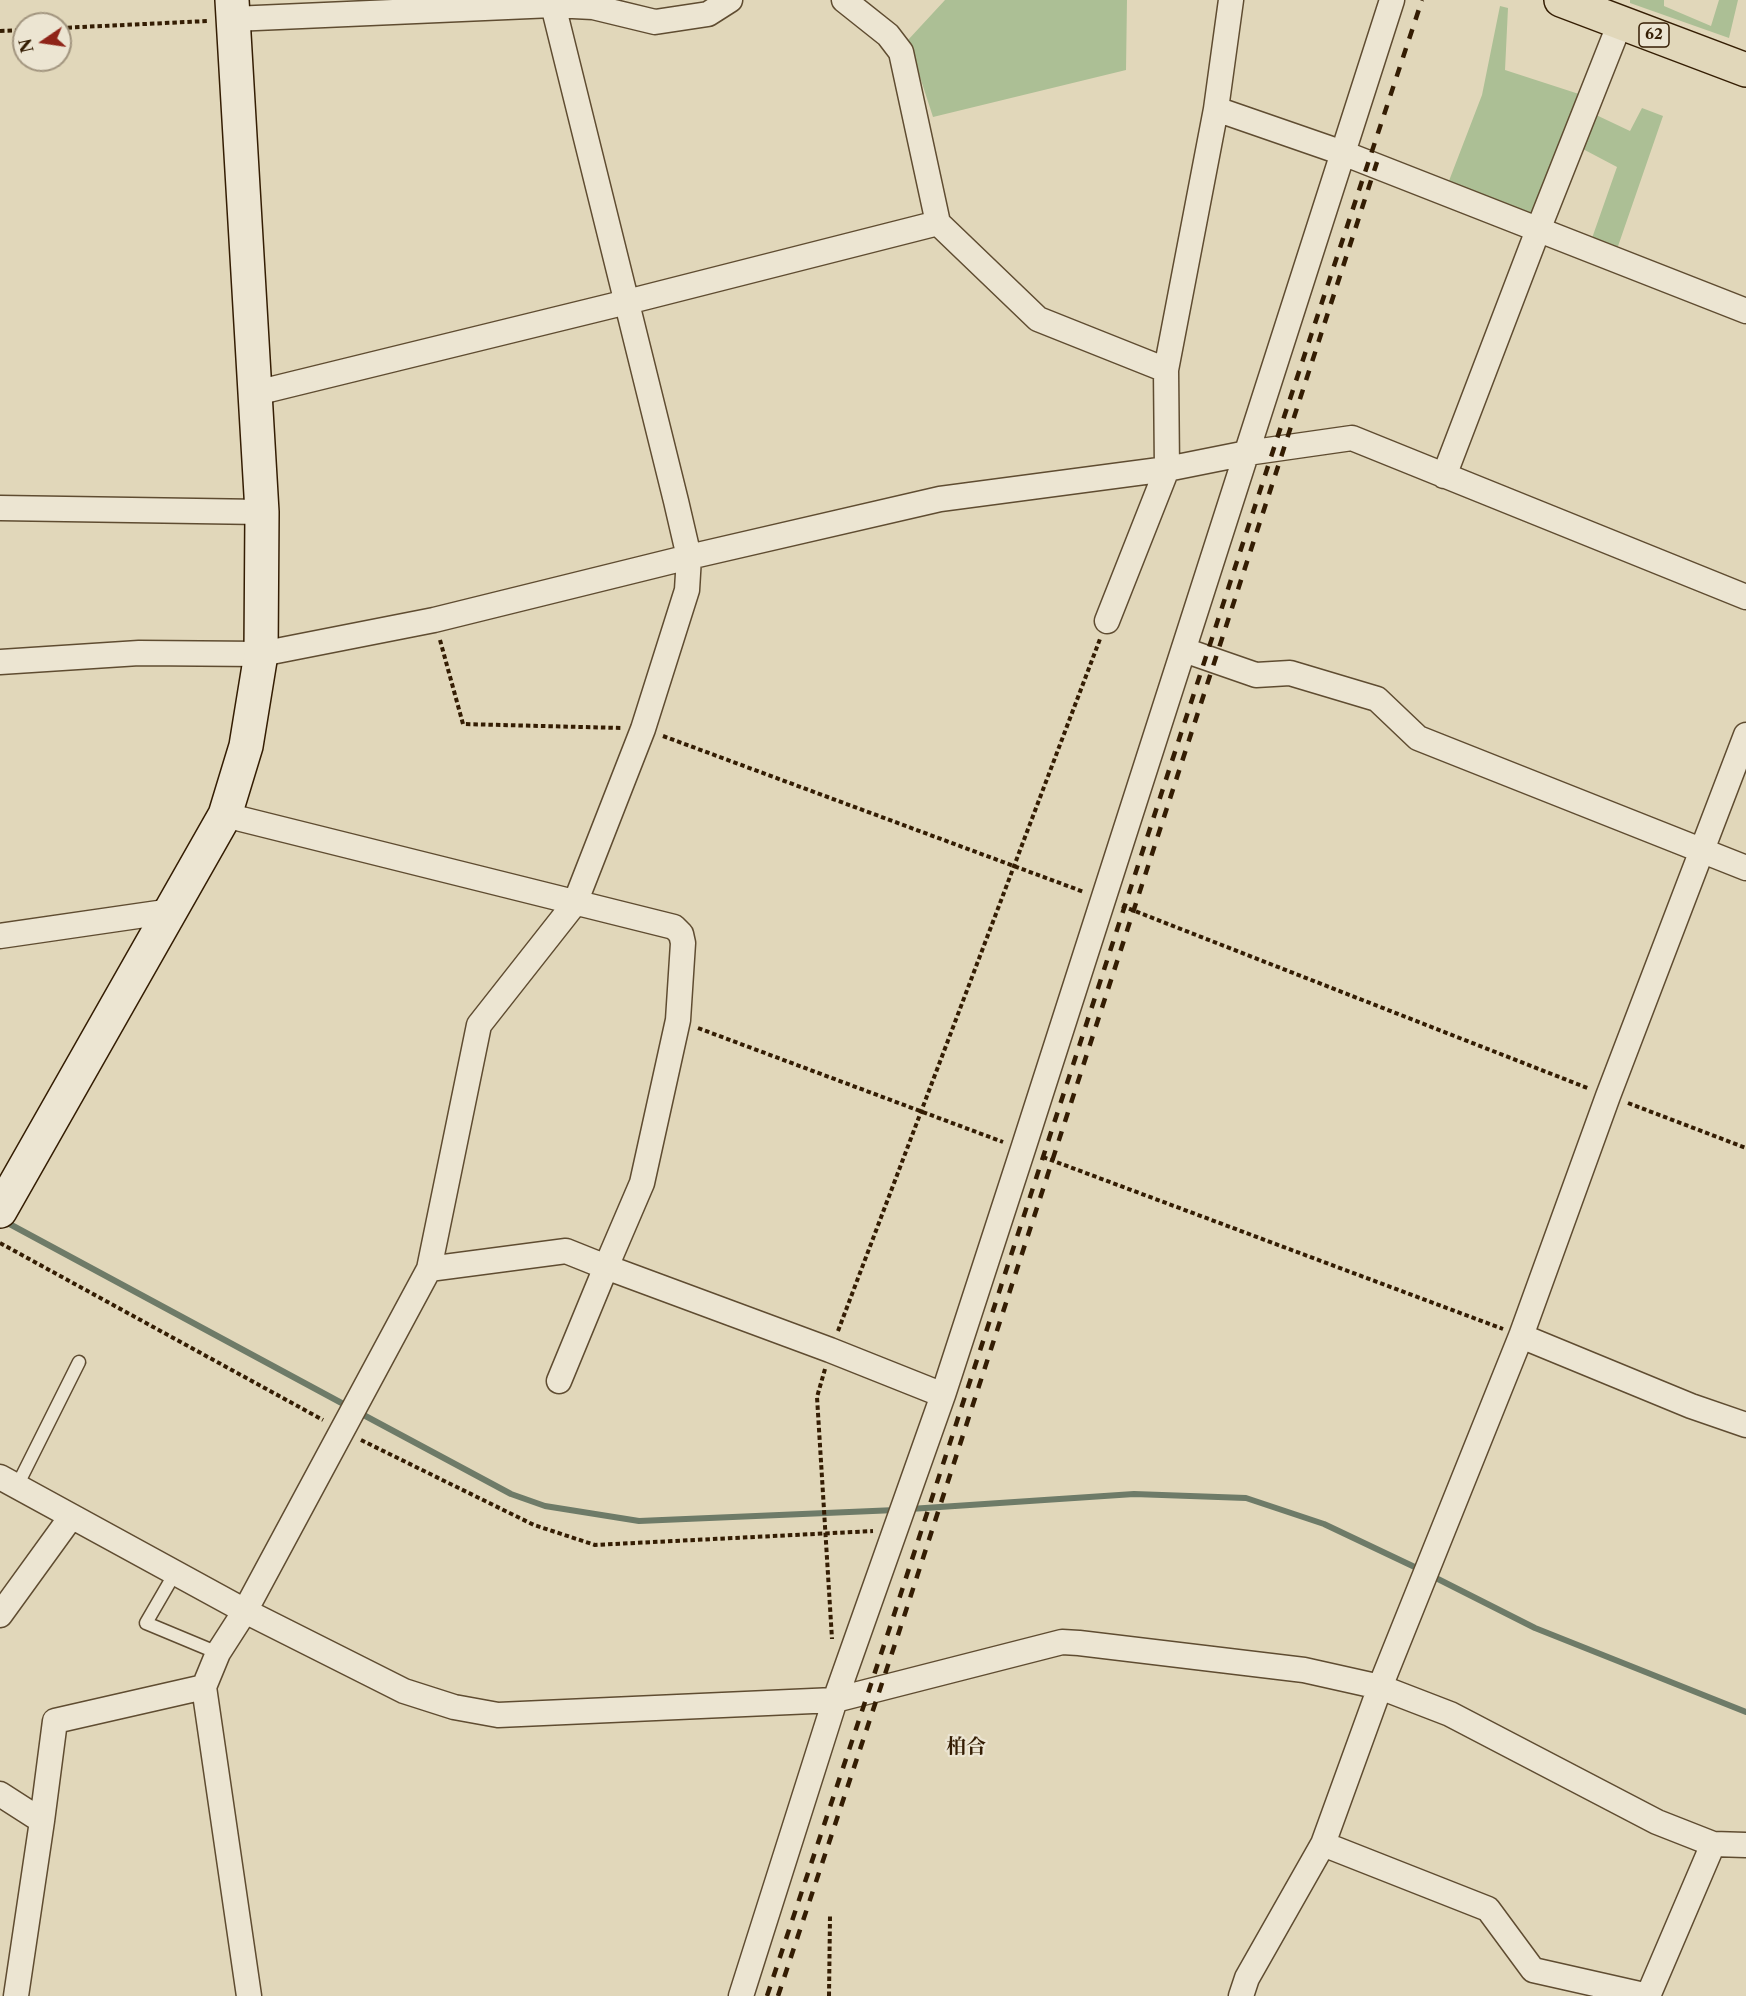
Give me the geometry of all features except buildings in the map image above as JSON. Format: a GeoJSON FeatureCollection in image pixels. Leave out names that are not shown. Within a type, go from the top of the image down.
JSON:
{"type":"FeatureCollection","features":[{"type":"Feature","properties":{"kind":"main road","name":"62"},"geometry":{"type":"LineString","coordinates":[[1570,2],[1746,70]]}},
{"type":"Feature","properties":{"kind":"street"},"geometry":{"type":"LineString","coordinates":[[0,1211],[225,815],[246,746],[261,654],[262,512],[233,10],[554,5],[592,7],[655,22],[708,14],[730,0]]}},
{"type":"Feature","properties":{"kind":"street"},"geometry":{"type":"LineString","coordinates":[[844,0],[888,35],[901,52],[939,223],[1038,319],[1166,370]]}},
{"type":"Feature","properties":{"kind":"street"},"geometry":{"type":"LineString","coordinates":[[1107,621],[1167,469],[1166,370],[1216,109],[1230,0]]}},
{"type":"Feature","properties":{"kind":"street"},"geometry":{"type":"LineString","coordinates":[[741,1996],[836,1700],[943,1395],[1392,0]]}},
{"type":"Feature","properties":{"kind":"street"},"geometry":{"type":"LineString","coordinates":[[252,1996],[204,1687],[218,1653],[245,1611],[429,1269],[478,1025],[574,903],[643,729],[687,590],[689,557],[554,5]]}},
{"type":"Feature","properties":{"kind":"street"},"geometry":{"type":"LineString","coordinates":[[1444,476],[1620,22]]}},
{"type":"Feature","properties":{"kind":"street"},"geometry":{"type":"LineString","coordinates":[[1216,109],[1342,153],[1746,311]]}},
{"type":"Feature","properties":{"kind":"street"},"geometry":{"type":"LineString","coordinates":[[256,393],[939,223]]}},
{"type":"Feature","properties":{"kind":"street"},"geometry":{"type":"LineString","coordinates":[[0,662],[139,653],[261,654],[434,620],[689,557],[940,499],[1167,469],[1247,453],[1352,438],[1746,597]]}},
{"type":"Feature","properties":{"kind":"street"},"geometry":{"type":"LineString","coordinates":[[0,508],[262,512]]}},
{"type":"Feature","properties":{"kind":"street"},"geometry":{"type":"LineString","coordinates":[[1184,650],[1256,675],[1290,673],[1377,699],[1418,738],[1746,868]]}},
{"type":"Feature","properties":{"kind":"street"},"geometry":{"type":"LineString","coordinates":[[1242,1996],[1247,1978],[1323,1844],[1380,1687],[1521,1336],[1608,1096],[1704,850],[1746,735]]}},
{"type":"Feature","properties":{"kind":"street"},"geometry":{"type":"LineString","coordinates":[[225,815],[674,927],[681,934],[683,943],[678,1020],[642,1183],[559,1382]]}},
{"type":"Feature","properties":{"kind":"street"},"geometry":{"type":"LineString","coordinates":[[0,936],[172,911]]}},
{"type":"Feature","properties":{"kind":"street"},"geometry":{"type":"LineString","coordinates":[[429,1269],[566,1251],[943,1395]]}},
{"type":"Feature","properties":{"kind":"street"},"geometry":{"type":"LineString","coordinates":[[1521,1336],[1691,1406],[1746,1425]]}},
{"type":"Feature","properties":{"kind":"street"},"geometry":{"type":"LineString","coordinates":[[8,1482],[245,1611],[404,1691],[454,1707],[498,1715],[836,1700],[1062,1642],[1304,1670],[1380,1687],[1450,1714],[1657,1822],[1713,1844],[1746,1845]]}},
{"type":"Feature","properties":{"kind":"street"},"geometry":{"type":"LineString","coordinates":[[0,1615],[71,1517]]}},
{"type":"Feature","properties":{"kind":"street"},"geometry":{"type":"LineString","coordinates":[[16,1996],[55,1721],[204,1687]]}},
{"type":"Feature","properties":{"kind":"street"},"geometry":{"type":"LineString","coordinates":[[0,1794],[42,1821]]}},
{"type":"Feature","properties":{"kind":"street"},"geometry":{"type":"LineString","coordinates":[[1323,1844],[1488,1909],[1533,1970],[1648,1996],[1713,1844]]}},
{"type":"Feature","properties":{"kind":"lane"},"geometry":{"type":"LineString","coordinates":[[8,1482],[79,1362]]}},
{"type":"Feature","properties":{"kind":"lane"},"geometry":{"type":"LineString","coordinates":[[175,1573],[146,1623],[218,1653]]}},
{"type":"Feature","properties":{"kind":"path"},"geometry":{"type":"LineString","coordinates":[[72,27],[233,10]]}},
{"type":"Feature","properties":{"kind":"path"},"geometry":{"type":"LineString","coordinates":[[434,620],[463,724],[643,729],[1104,899],[1746,1148]]}},
{"type":"Feature","properties":{"kind":"path"},"geometry":{"type":"LineString","coordinates":[[832,1640],[817,1397],[830,1350],[1107,621]]}},
{"type":"Feature","properties":{"kind":"path"},"geometry":{"type":"LineString","coordinates":[[678,1020],[1521,1336]]}},
{"type":"Feature","properties":{"kind":"path"},"geometry":{"type":"LineString","coordinates":[[0,1243],[342,1430],[534,1525],[595,1545],[895,1530]]}},
{"type":"Feature","properties":{"kind":"path"},"geometry":{"type":"LineString","coordinates":[[828,1996],[830,1916]]}},
{"type":"Feature","properties":{"kind":"green space"},"geometry":{"type":"Polygon","coordinates":[[[945,0],[1127,0],[1126,70],[933,117],[908,40],[945,0]]]}},
{"type":"Feature","properties":{"kind":"green space"},"geometry":{"type":"Polygon","coordinates":[[[1630,0],[1664,0],[1664,6],[1711,26],[1719,0],[1738,0],[1729,38],[1630,3],[1630,0]]]}},
{"type":"Feature","properties":{"kind":"green space"},"geometry":{"type":"Polygon","coordinates":[[[1500,6],[1508,8],[1505,70],[1582,95],[1530,219],[1447,186],[1482,95],[1500,6]]]}},
{"type":"Feature","properties":{"kind":"green space"},"geometry":{"type":"Polygon","coordinates":[[[1642,108],[1663,116],[1616,252],[1591,241],[1617,167],[1581,148],[1594,114],[1630,131],[1642,108]]]}},
{"type":"Feature","properties":{"kind":"waterway"},"geometry":{"type":"LineString","coordinates":[[4,1221],[349,1407]]}},
{"type":"Feature","properties":{"kind":"waterway"},"geometry":{"type":"LineString","coordinates":[[358,1412],[511,1494],[545,1506],[639,1521],[896,1510]]}},
{"type":"Feature","properties":{"kind":"waterway"},"geometry":{"type":"LineString","coordinates":[[910,1509],[1134,1494],[1246,1498],[1324,1524],[1421,1570]]}},
{"type":"Feature","properties":{"kind":"waterway"},"geometry":{"type":"LineString","coordinates":[[1430,1575],[1535,1628],[1746,1712]]}},
{"type":"Feature","properties":{"kind":"railway"},"geometry":{"type":"LineString","coordinates":[[767,1996],[889,1630],[1422,0]]}},
{"type":"Feature","properties":{"kind":"railway"},"geometry":{"type":"LineString","coordinates":[[778,1996],[898,1635],[1377,162]]}},
{"type":"Feature","properties":{"kind":"district","name":"柏合"},"geometry":{"type":"Point","coordinates":[966,1747]}}]}
